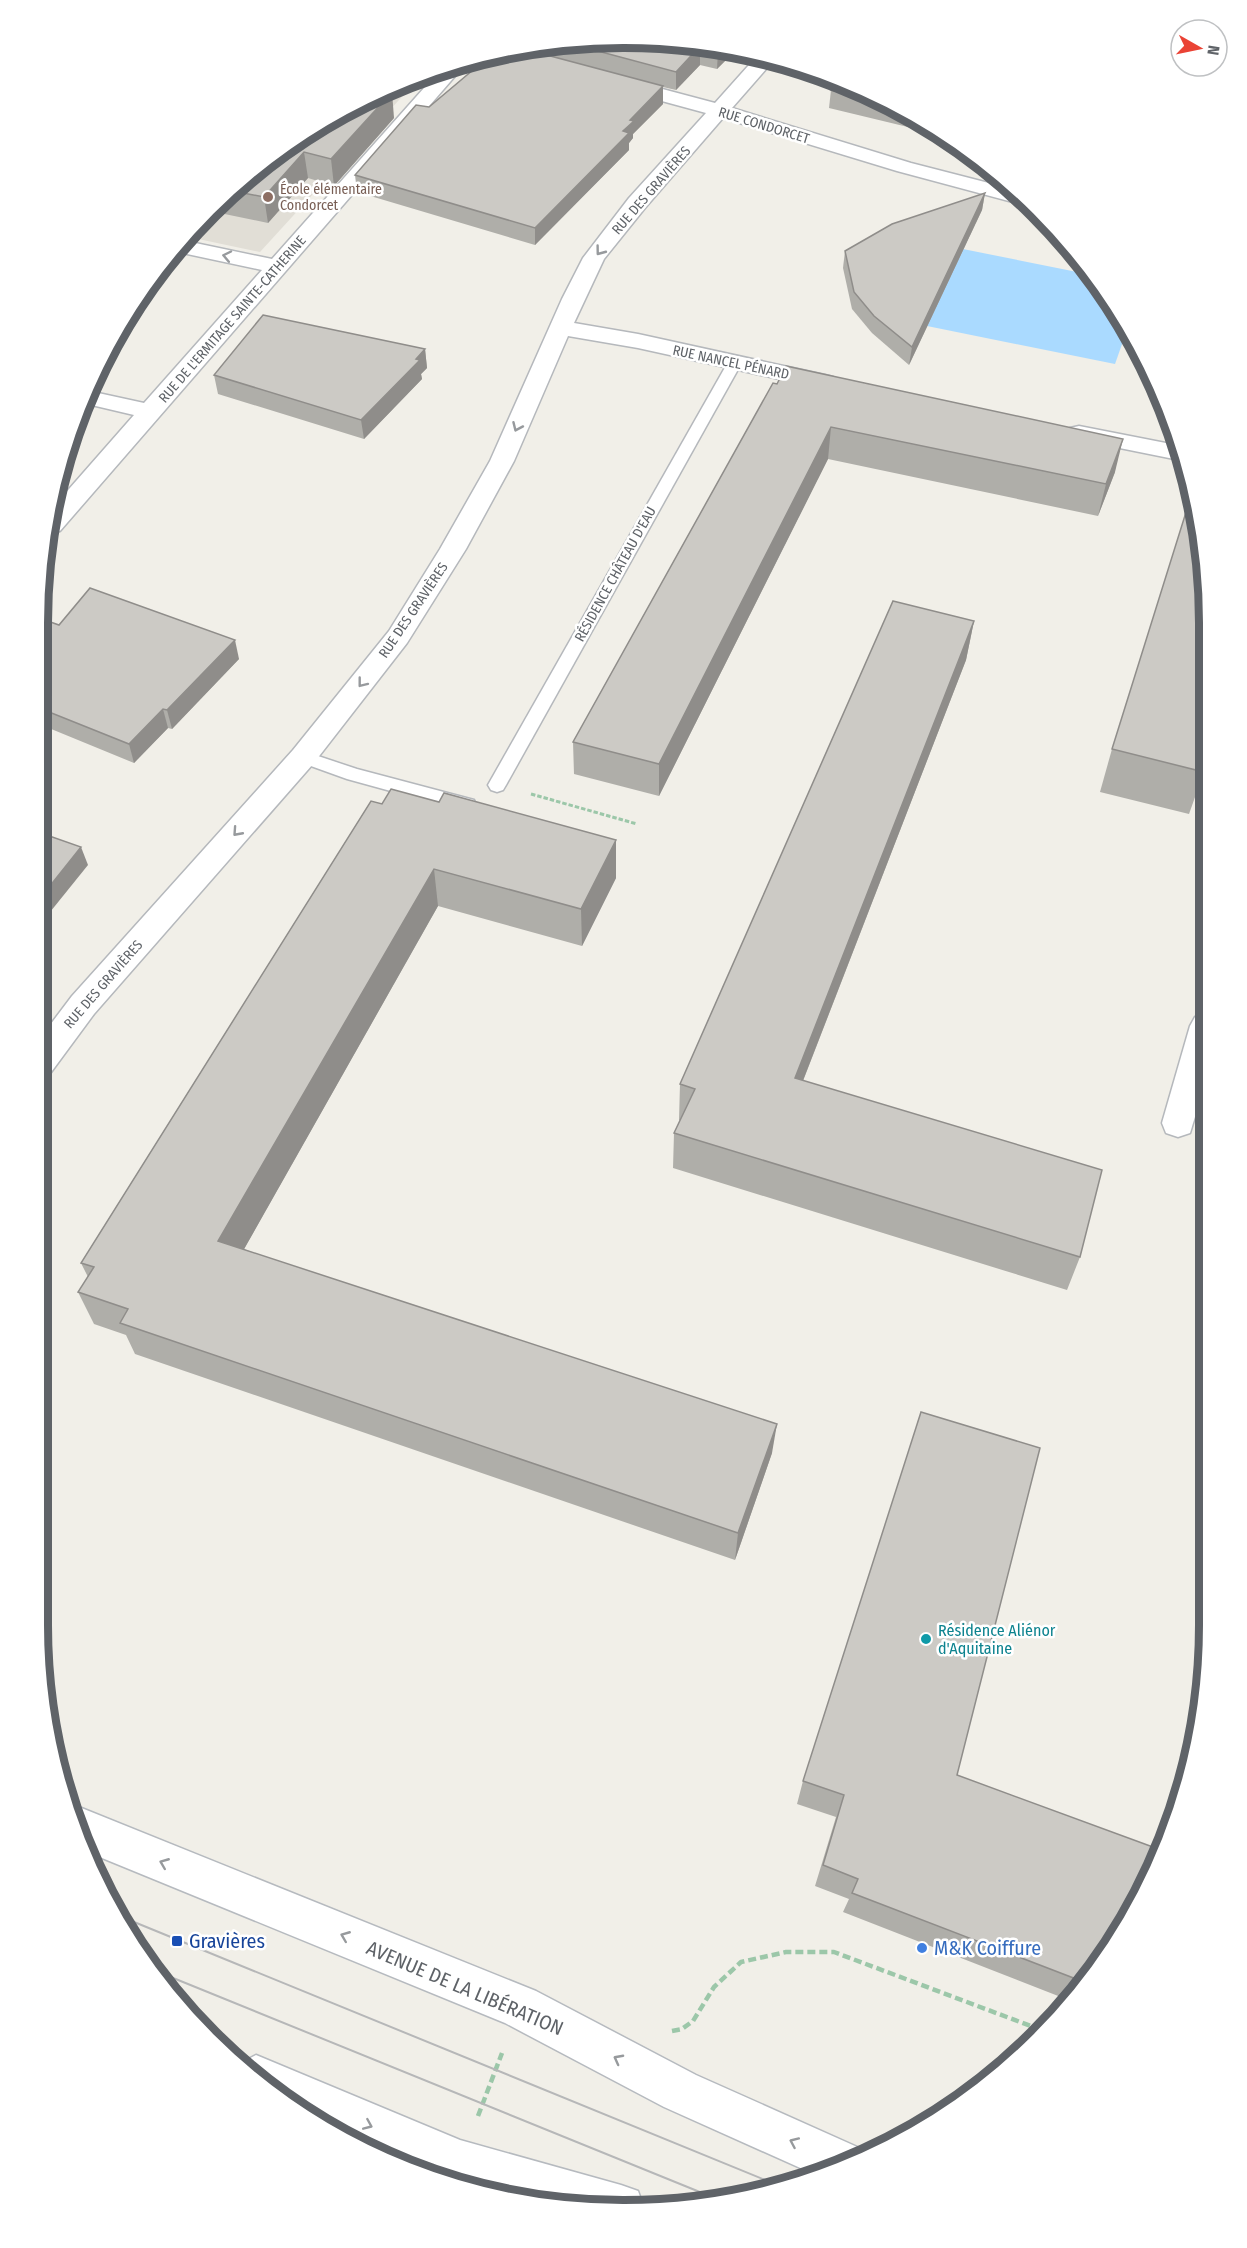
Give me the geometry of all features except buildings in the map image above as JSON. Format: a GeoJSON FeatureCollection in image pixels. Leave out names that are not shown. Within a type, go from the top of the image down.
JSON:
{"type":"FeatureCollection","features":[{"type":"Feature","properties":{"kind":"street","name":"RUE DES GRAVIÈRES"},"geometry":{"type":"LineString","coordinates":[[48,1052],[83,1005],[303,757],[398,637],[453,549],[502,461],[573,299],[594,258],[637,202],[760,65]]}},
{"type":"Feature","properties":{"kind":"street","name":"RUE DE L'ERMITAGE SAINTE-CATHERINE"},"geometry":{"type":"LineString","coordinates":[[58,517],[443,78]]}},
{"type":"Feature","properties":{"kind":"street","name":"RUE CONDORCET"},"geometry":{"type":"LineString","coordinates":[[599,78],[720,111],[904,167],[1006,194]]}},
{"type":"Feature","properties":{"kind":"street"},"geometry":{"type":"LineString","coordinates":[[188,248],[278,267]]}},
{"type":"Feature","properties":{"kind":"street","name":"RUE NANCEL PÉNARD"},"geometry":{"type":"LineString","coordinates":[[561,328],[638,341],[734,364],[849,387]]}},
{"type":"Feature","properties":{"kind":"street"},"geometry":{"type":"LineString","coordinates":[[94,399],[150,412]]}},
{"type":"Feature","properties":{"kind":"street"},"geometry":{"type":"LineString","coordinates":[[1056,429],[1172,452]]}},
{"type":"Feature","properties":{"kind":"street"},"geometry":{"type":"LineString","coordinates":[[1178,1123],[1199,1050]]}},
{"type":"Feature","properties":{"kind":"street","name":"AVENUE DE LA LIBÉRATION"},"geometry":{"type":"LineString","coordinates":[[87,1831],[520,2007],[680,2091],[834,2160]]}},
{"type":"Feature","properties":{"kind":"street"},"geometry":{"type":"LineString","coordinates":[[287,2091],[460,2163],[589,2199]]}},
{"type":"Feature","properties":{"kind":"lane","name":"RÉSIDENCE CHÂTEAU D'EAU"},"geometry":{"type":"LineString","coordinates":[[497,785],[734,364]]}},
{"type":"Feature","properties":{"kind":"lane"},"geometry":{"type":"LineString","coordinates":[[303,757],[353,774],[487,810]]}},
{"type":"Feature","properties":{"kind":"path"},"geometry":{"type":"LineString","coordinates":[[667,2032],[682,2029],[693,2021],[714,1987],[741,1962],[786,1952],[834,1952],[1034,2027]]}},
{"type":"Feature","properties":{"kind":"path"},"geometry":{"type":"LineString","coordinates":[[460,2163],[520,2007]]}},
{"type":"Feature","properties":{"kind":"shaded area","name":"École élémentaire Condorcet"},"geometry":{"type":"Polygon","coordinates":[[[408,90],[260,252],[196,239],[244,191],[304,145],[369,107],[408,90]]]}},
{"type":"Feature","properties":{"kind":"water"},"geometry":{"type":"Polygon","coordinates":[[[963,249],[1080,272],[1124,339],[1115,364],[927,326],[963,249]]]}},
{"type":"Feature","properties":{"kind":"tram line"},"geometry":{"type":"LineString","coordinates":[[130,1920],[768,2181]]}},
{"type":"Feature","properties":{"kind":"tram line"},"geometry":{"type":"LineString","coordinates":[[168,1976],[705,2194]]}},
{"type":"Feature","properties":{"kind":"place","name":"École élémentaire Condorcet"},"geometry":{"type":"Point","coordinates":[268,197]}},
{"type":"Feature","properties":{"kind":"place","name":"Résidence Aliénor d'Aquitaine"},"geometry":{"type":"Point","coordinates":[926,1639]}},
{"type":"Feature","properties":{"kind":"place","name":"Gravières"},"geometry":{"type":"Point","coordinates":[177,1941]}},
{"type":"Feature","properties":{"kind":"place","name":"M&K Coiffure"},"geometry":{"type":"Point","coordinates":[922,1948]}}]}
